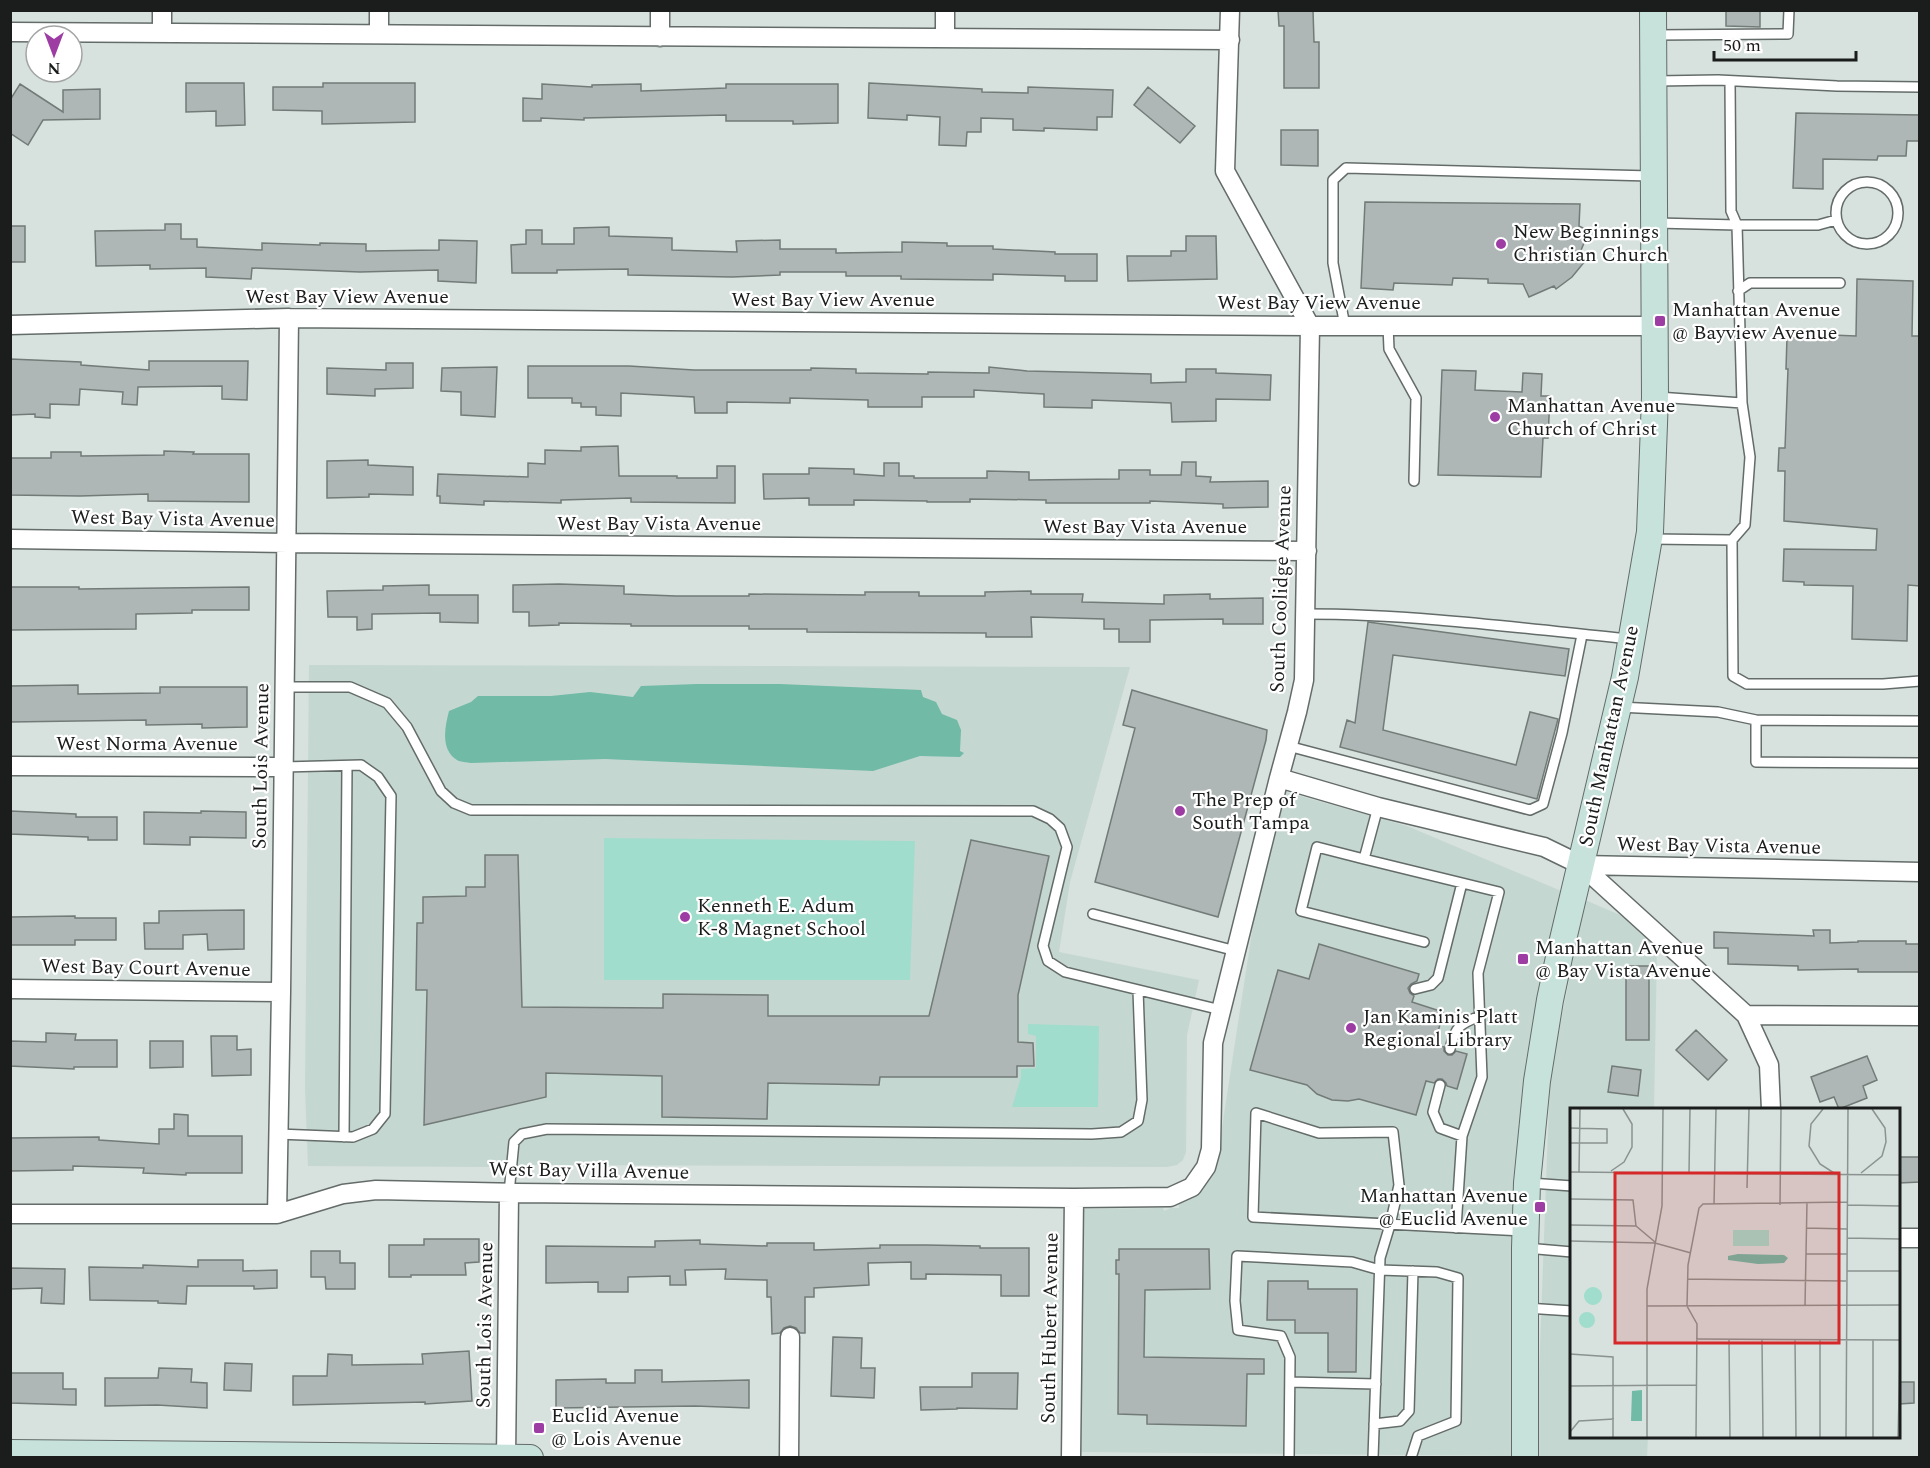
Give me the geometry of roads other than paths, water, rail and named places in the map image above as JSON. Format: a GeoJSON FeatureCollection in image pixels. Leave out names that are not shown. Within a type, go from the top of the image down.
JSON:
{"type":"FeatureCollection","features":[{"type":"Feature","properties":{"kind":"main road","name":"South Manhattan Avenue"},"geometry":{"type":"LineString","coordinates":[[1525,1458],[1525,1239],[1527,1183],[1537,1081],[1550,1000],[1618,707],[1648,539],[1655,397],[1653,23]]}},
{"type":"Feature","properties":{"kind":"main road"},"geometry":{"type":"LineString","coordinates":[[20,1454],[530,1458]]}},
{"type":"Feature","properties":{"kind":"street"},"geometry":{"type":"LineString","coordinates":[[162,10],[162,33]]}},
{"type":"Feature","properties":{"kind":"street"},"geometry":{"type":"LineString","coordinates":[[379,10],[379,34]]}},
{"type":"Feature","properties":{"kind":"street"},"geometry":{"type":"LineString","coordinates":[[660,10],[660,37]]}},
{"type":"Feature","properties":{"kind":"street"},"geometry":{"type":"LineString","coordinates":[[945,10],[945,38]]}},
{"type":"Feature","properties":{"kind":"street","name":"South Coolidge Avenue"},"geometry":{"type":"LineString","coordinates":[[1170,1197],[1192,1186],[1206,1167],[1211,1149],[1213,1043],[1304,680],[1310,326],[1226,171],[1230,10]]}},
{"type":"Feature","properties":{"kind":"street"},"geometry":{"type":"LineString","coordinates":[[10,32],[1230,40]]}},
{"type":"Feature","properties":{"kind":"street","name":"West Bay View Avenue"},"geometry":{"type":"LineString","coordinates":[[10,326],[289,318],[1310,326],[1655,326]]}},
{"type":"Feature","properties":{"kind":"street","name":"South Lois Avenue"},"geometry":{"type":"LineString","coordinates":[[277,1214],[289,318]]}},
{"type":"Feature","properties":{"kind":"street","name":"West Bay Vista Avenue"},"geometry":{"type":"LineString","coordinates":[[10,539],[1307,551]]}},
{"type":"Feature","properties":{"kind":"street","name":"West Norma Avenue"},"geometry":{"type":"LineString","coordinates":[[10,766],[283,767]]}},
{"type":"Feature","properties":{"kind":"street","name":"West Bay Vista Avenue"},"geometry":{"type":"LineString","coordinates":[[1279,778],[1378,807],[1544,847],[1581,865],[1920,872]]}},
{"type":"Feature","properties":{"kind":"street"},"geometry":{"type":"LineString","coordinates":[[1581,865],[1746,1015],[1769,1065],[1771,1108]]}},
{"type":"Feature","properties":{"kind":"street","name":"West Bay Court Avenue"},"geometry":{"type":"LineString","coordinates":[[10,989],[281,992]]}},
{"type":"Feature","properties":{"kind":"street"},"geometry":{"type":"LineString","coordinates":[[1746,1015],[1920,1016]]}},
{"type":"Feature","properties":{"kind":"street","name":"West Bay Villa Avenue"},"geometry":{"type":"LineString","coordinates":[[10,1214],[277,1214],[343,1194],[375,1190],[1074,1198],[1170,1197]]}},
{"type":"Feature","properties":{"kind":"street","name":"South Lois Avenue"},"geometry":{"type":"LineString","coordinates":[[506,1457],[509,1192]]}},
{"type":"Feature","properties":{"kind":"street","name":"South Hubert Avenue"},"geometry":{"type":"LineString","coordinates":[[1071,1458],[1074,1198]]}},
{"type":"Feature","properties":{"kind":"street"},"geometry":{"type":"LineString","coordinates":[[1900,1238],[1920,1238]]}},
{"type":"Feature","properties":{"kind":"street"},"geometry":{"type":"LineString","coordinates":[[789,1458],[790,1337]]}},
{"type":"Feature","properties":{"kind":"lane"},"geometry":{"type":"LineString","coordinates":[[1653,23],[1788,34],[1789,10]]}},
{"type":"Feature","properties":{"kind":"lane"},"geometry":{"type":"LineString","coordinates":[[1653,81],[1920,87]]}},
{"type":"Feature","properties":{"kind":"lane"},"geometry":{"type":"LineString","coordinates":[[1730,81],[1731,211],[1737,225],[1742,403],[1750,457],[1745,525],[1732,540],[1733,676],[1747,684],[1883,684],[1920,681]]}},
{"type":"Feature","properties":{"kind":"lane"},"geometry":{"type":"LineString","coordinates":[[1345,326],[1333,262],[1333,180],[1346,168],[1654,176]]}},
{"type":"Feature","properties":{"kind":"lane"},"geometry":{"type":"LineString","coordinates":[[1866,182],[1887,189],[1898,205],[1899,215],[1893,232],[1886,239],[1877,243],[1868,245],[1848,238],[1840,230],[1836,220],[1836,209],[1840,199],[1846,190],[1856,184],[1866,182]]}},
{"type":"Feature","properties":{"kind":"lane"},"geometry":{"type":"LineString","coordinates":[[1654,223],[1818,225],[1836,220]]}},
{"type":"Feature","properties":{"kind":"lane"},"geometry":{"type":"LineString","coordinates":[[1738,291],[1750,283],[1840,283]]}},
{"type":"Feature","properties":{"kind":"lane"},"geometry":{"type":"LineString","coordinates":[[1388,326],[1389,349],[1416,398],[1414,481]]}},
{"type":"Feature","properties":{"kind":"lane"},"geometry":{"type":"LineString","coordinates":[[1655,397],[1742,403]]}},
{"type":"Feature","properties":{"kind":"lane"},"geometry":{"type":"LineString","coordinates":[[1648,539],[1732,540]]}},
{"type":"Feature","properties":{"kind":"lane"},"geometry":{"type":"LineString","coordinates":[[1305,614],[1348,614],[1454,621],[1631,640]]}},
{"type":"Feature","properties":{"kind":"lane"},"geometry":{"type":"LineString","coordinates":[[1288,746],[1530,810],[1543,804],[1562,733],[1582,634]]}},
{"type":"Feature","properties":{"kind":"lane"},"geometry":{"type":"LineString","coordinates":[[284,687],[350,687],[387,703],[407,727],[441,791],[453,803],[471,810],[1033,811],[1050,819],[1060,828],[1067,847],[1043,946],[1048,961],[1065,972],[1221,1010]]}},
{"type":"Feature","properties":{"kind":"lane"},"geometry":{"type":"LineString","coordinates":[[1618,707],[1718,712],[1756,720],[1920,721]]}},
{"type":"Feature","properties":{"kind":"lane"},"geometry":{"type":"LineString","coordinates":[[1756,720],[1756,762],[1920,763]]}},
{"type":"Feature","properties":{"kind":"lane"},"geometry":{"type":"LineString","coordinates":[[278,1134],[353,1137],[373,1129],[385,1114],[391,796],[378,777],[361,765],[283,767]]}},
{"type":"Feature","properties":{"kind":"lane"},"geometry":{"type":"LineString","coordinates":[[344,1137],[347,766]]}},
{"type":"Feature","properties":{"kind":"lane"},"geometry":{"type":"LineString","coordinates":[[1364,859],[1378,807]]}},
{"type":"Feature","properties":{"kind":"lane"},"geometry":{"type":"LineString","coordinates":[[1424,942],[1301,912],[1317,847],[1499,892],[1479,973],[1482,1077],[1462,1136],[1456,1228]]}},
{"type":"Feature","properties":{"kind":"lane"},"geometry":{"type":"LineString","coordinates":[[1415,989],[1431,986],[1438,978],[1462,883]]}},
{"type":"Feature","properties":{"kind":"lane"},"geometry":{"type":"LineString","coordinates":[[1094,914],[1236,951]]}},
{"type":"Feature","properties":{"kind":"lane"},"geometry":{"type":"LineString","coordinates":[[509,1192],[514,1143],[522,1134],[548,1129],[1092,1134],[1121,1132],[1138,1121],[1142,1100],[1138,990]]}},
{"type":"Feature","properties":{"kind":"lane"},"geometry":{"type":"LineString","coordinates":[[1450,1049],[1454,1032],[1462,1023],[1480,1016]]}},
{"type":"Feature","properties":{"kind":"lane"},"geometry":{"type":"LineString","coordinates":[[1440,1084],[1433,1112],[1440,1128],[1462,1136]]}},
{"type":"Feature","properties":{"kind":"lane"},"geometry":{"type":"LineString","coordinates":[[1373,1458],[1380,1258],[1390,1225],[1399,1185],[1394,1132],[1319,1133],[1256,1113],[1253,1217],[1390,1225],[1456,1228],[1525,1239],[1570,1251]]}},
{"type":"Feature","properties":{"kind":"lane"},"geometry":{"type":"LineString","coordinates":[[1527,1183],[1570,1186]]}},
{"type":"Feature","properties":{"kind":"lane"},"geometry":{"type":"LineString","coordinates":[[1289,1458],[1290,1357],[1281,1336],[1238,1330],[1235,1301],[1238,1256],[1352,1262],[1380,1270],[1437,1272],[1458,1278],[1456,1421],[1418,1436],[1411,1458]]}},
{"type":"Feature","properties":{"kind":"lane"},"geometry":{"type":"LineString","coordinates":[[1374,1424],[1400,1421],[1409,1411],[1413,1270]]}},
{"type":"Feature","properties":{"kind":"lane"},"geometry":{"type":"LineString","coordinates":[[1524,1308],[1570,1311]]}},
{"type":"Feature","properties":{"kind":"lane"},"geometry":{"type":"LineString","coordinates":[[1290,1382],[1376,1384]]}},
{"type":"Feature","properties":{"kind":"place","name":"New Beginnings Christian Church"},"geometry":{"type":"Point","coordinates":[1501,244]}},
{"type":"Feature","properties":{"kind":"place","name":"Manhattan Avenue @ Bayview Avenue"},"geometry":{"type":"Point","coordinates":[1660,321]}},
{"type":"Feature","properties":{"kind":"place","name":"Manhattan Avenue Church of Christ"},"geometry":{"type":"Point","coordinates":[1495,417]}},
{"type":"Feature","properties":{"kind":"place","name":"The Prep of South Tampa"},"geometry":{"type":"Point","coordinates":[1180,811]}},
{"type":"Feature","properties":{"kind":"place","name":"Kenneth E. Adum K-8 Magnet School"},"geometry":{"type":"Point","coordinates":[685,917]}},
{"type":"Feature","properties":{"kind":"place","name":"Manhattan Avenue @ Bay Vista Avenue"},"geometry":{"type":"Point","coordinates":[1523,959]}},
{"type":"Feature","properties":{"kind":"place","name":"Jan Kaminis Platt Regional Library"},"geometry":{"type":"Point","coordinates":[1351,1028]}},
{"type":"Feature","properties":{"kind":"place","name":"Manhattan Avenue @ Euclid Avenue"},"geometry":{"type":"Point","coordinates":[1540,1207]}},
{"type":"Feature","properties":{"kind":"place","name":"Euclid Avenue @ Lois Avenue"},"geometry":{"type":"Point","coordinates":[539,1428]}}]}
